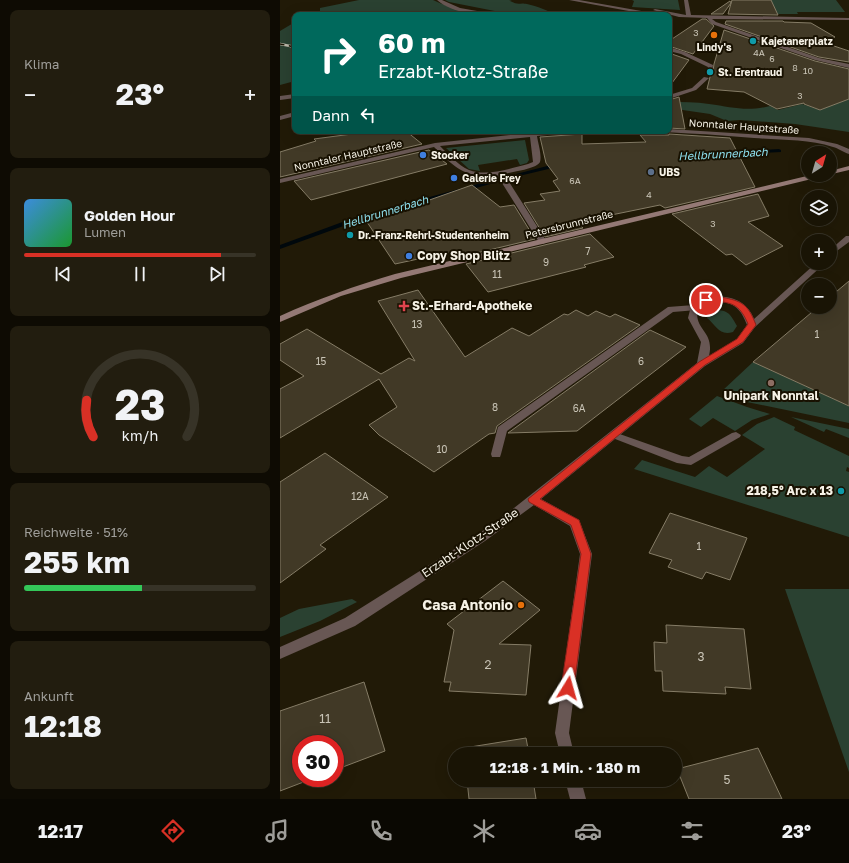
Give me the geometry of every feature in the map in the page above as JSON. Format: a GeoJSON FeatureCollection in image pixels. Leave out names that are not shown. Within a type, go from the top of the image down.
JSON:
{"type":"FeatureCollection","features":[{"type":"Feature","properties":{"kind":"main road"},"geometry":{"type":"LineString","coordinates":[[837,171],[849,168]]}},
{"type":"Feature","properties":{"kind":"main road","name":"Petersbrunnstraße"},"geometry":{"type":"LineString","coordinates":[[280,318],[311,304],[375,282],[422,269],[543,242],[801,180]]}},
{"type":"Feature","properties":{"kind":"street"},"geometry":{"type":"LineString","coordinates":[[438,0],[444,4],[481,12]]}},
{"type":"Feature","properties":{"kind":"street"},"geometry":{"type":"LineString","coordinates":[[571,0],[639,12]]}},
{"type":"Feature","properties":{"kind":"street"},"geometry":{"type":"LineString","coordinates":[[686,0],[689,16]]}},
{"type":"Feature","properties":{"kind":"street"},"geometry":{"type":"LineString","coordinates":[[655,10],[663,12]]}},
{"type":"Feature","properties":{"kind":"street"},"geometry":{"type":"LineString","coordinates":[[672,14],[679,16]]}},
{"type":"Feature","properties":{"kind":"street"},"geometry":{"type":"LineString","coordinates":[[672,15],[849,19]]}},
{"type":"Feature","properties":{"kind":"street"},"geometry":{"type":"LineString","coordinates":[[708,17],[714,23],[817,59],[849,66]]}},
{"type":"Feature","properties":{"kind":"street"},"geometry":{"type":"LineString","coordinates":[[672,50],[703,62],[710,66],[709,71]]}},
{"type":"Feature","properties":{"kind":"street"},"geometry":{"type":"LineString","coordinates":[[672,96],[686,94],[701,84],[706,78]]}},
{"type":"Feature","properties":{"kind":"street"},"geometry":{"type":"LineString","coordinates":[[280,98],[292,96]]}},
{"type":"Feature","properties":{"kind":"street"},"geometry":{"type":"LineString","coordinates":[[280,118],[292,115]]}},
{"type":"Feature","properties":{"kind":"street","name":"Nonntaler Hauptstraße"},"geometry":{"type":"LineString","coordinates":[[672,131],[809,140],[835,145],[849,152]]}},
{"type":"Feature","properties":{"kind":"street"},"geometry":{"type":"LineString","coordinates":[[434,146],[466,171],[479,174],[499,172],[530,166],[536,163],[533,134]]}},
{"type":"Feature","properties":{"kind":"street","name":"Nonntaler Hauptstraße"},"geometry":{"type":"LineString","coordinates":[[280,180],[434,146],[533,134]]}},
{"type":"Feature","properties":{"kind":"street"},"geometry":{"type":"LineString","coordinates":[[499,172],[543,242]]}},
{"type":"Feature","properties":{"kind":"street"},"geometry":{"type":"LineString","coordinates":[[837,248],[849,238]]}},
{"type":"Feature","properties":{"kind":"street","name":"Erzabt-Klotz-Straße"},"geometry":{"type":"LineString","coordinates":[[280,654],[350,622],[481,538],[533,499],[702,364],[740,341],[752,325],[812,270]]}},
{"type":"Feature","properties":{"kind":"street"},"geometry":{"type":"LineString","coordinates":[[496,454],[502,429],[671,310],[694,308],[706,300],[721,299],[732,301],[740,305],[747,312],[752,325]]}},
{"type":"Feature","properties":{"kind":"street"},"geometry":{"type":"LineString","coordinates":[[694,308],[692,315],[694,324],[702,332],[706,343],[702,364]]}},
{"type":"Feature","properties":{"kind":"street"},"geometry":{"type":"LineString","coordinates":[[614,435],[681,460],[691,461],[736,435]]}},
{"type":"Feature","properties":{"kind":"street"},"geometry":{"type":"LineString","coordinates":[[533,499],[575,523],[586,554],[562,733],[565,747]]}},
{"type":"Feature","properties":{"kind":"street"},"geometry":{"type":"LineString","coordinates":[[575,787],[578,799]]}},
{"type":"Feature","properties":{"kind":"green space"},"geometry":{"type":"Polygon","coordinates":[[[359,0],[433,0],[448,6],[479,12],[320,12],[320,8],[359,0]]]}},
{"type":"Feature","properties":{"kind":"green space"},"geometry":{"type":"Polygon","coordinates":[[[445,0],[509,0],[516,3],[535,6],[550,12],[500,12],[445,0]]]}},
{"type":"Feature","properties":{"kind":"green space"},"geometry":{"type":"Polygon","coordinates":[[[632,0],[678,0],[680,10],[632,7],[634,1],[632,0]]]}},
{"type":"Feature","properties":{"kind":"green space"},"geometry":{"type":"Polygon","coordinates":[[[771,0],[836,0],[845,12],[797,12],[798,14],[777,14],[771,0]]]}},
{"type":"Feature","properties":{"kind":"green space"},"geometry":{"type":"Polygon","coordinates":[[[292,24],[292,82],[280,85],[280,31],[292,24]]]}},
{"type":"Feature","properties":{"kind":"green space"},"geometry":{"type":"Polygon","coordinates":[[[849,95],[849,132],[795,124],[740,120],[727,121],[710,114],[672,108],[672,102],[694,102],[746,109],[770,106],[778,110],[802,104],[820,110],[843,101],[849,95]]]}},
{"type":"Feature","properties":{"kind":"green space"},"geometry":{"type":"Polygon","coordinates":[[[525,140],[529,160],[527,163],[520,165],[517,159],[478,165],[480,171],[469,169],[446,148],[525,140]]]}},
{"type":"Feature","properties":{"kind":"green space"},"geometry":{"type":"Polygon","coordinates":[[[714,310],[726,312],[731,316],[737,326],[733,332],[724,333],[718,330],[707,318],[708,314],[714,310]]]}},
{"type":"Feature","properties":{"kind":"green space"},"geometry":{"type":"Polygon","coordinates":[[[753,362],[849,406],[849,423],[747,402],[722,391],[753,362]]]}},
{"type":"Feature","properties":{"kind":"green space"},"geometry":{"type":"Polygon","coordinates":[[[717,396],[770,414],[752,420],[735,431],[713,418],[701,427],[689,419],[717,396]]]}},
{"type":"Feature","properties":{"kind":"green space"},"geometry":{"type":"Polygon","coordinates":[[[774,417],[795,427],[794,430],[849,456],[849,468],[847,467],[846,471],[849,472],[849,537],[634,469],[642,460],[695,477],[709,466],[727,477],[765,449],[742,435],[757,424],[774,417]]]}},
{"type":"Feature","properties":{"kind":"green space"},"geometry":{"type":"Polygon","coordinates":[[[791,417],[849,429],[849,438],[826,429],[824,432],[791,417]]]}},
{"type":"Feature","properties":{"kind":"green space"},"geometry":{"type":"Polygon","coordinates":[[[785,589],[849,589],[849,772],[785,589]]]}},
{"type":"Feature","properties":{"kind":"green space"},"geometry":{"type":"Polygon","coordinates":[[[352,599],[357,602],[320,621],[280,637],[280,618],[299,609],[352,599]]]}},
{"type":"Feature","properties":{"kind":"building"},"geometry":{"type":"Polygon","coordinates":[[[732,0],[771,0],[778,15],[728,14],[732,0]]]}},
{"type":"Feature","properties":{"kind":"building"},"geometry":{"type":"Polygon","coordinates":[[[730,1],[731,3],[723,14],[711,14],[730,1]]]}},
{"type":"Feature","properties":{"kind":"building"},"geometry":{"type":"Polygon","coordinates":[[[702,19],[706,19],[714,26],[693,54],[672,47],[672,39],[702,19]]]}},
{"type":"Feature","properties":{"kind":"building"},"geometry":{"type":"Polygon","coordinates":[[[726,21],[783,21],[811,23],[835,37],[822,42],[849,51],[849,62],[819,57],[725,24],[726,21]]]}},
{"type":"Feature","properties":{"kind":"building"},"geometry":{"type":"Polygon","coordinates":[[[724,30],[815,61],[849,69],[849,99],[820,110],[804,103],[777,109],[744,92],[707,89],[724,30]]]}},
{"type":"Feature","properties":{"kind":"building"},"geometry":{"type":"Polygon","coordinates":[[[672,54],[689,60],[672,83],[672,54]]]}},
{"type":"Feature","properties":{"kind":"building"},"geometry":{"type":"Polygon","coordinates":[[[679,97],[685,129],[672,128],[672,99],[679,97]]]}},
{"type":"Feature","properties":{"kind":"building"},"geometry":{"type":"Polygon","coordinates":[[[352,134],[410,134],[422,144],[280,177],[280,152],[316,141],[314,139],[352,134]]]}},
{"type":"Feature","properties":{"kind":"building"},"geometry":{"type":"Polygon","coordinates":[[[582,134],[582,144],[646,142],[640,135],[669,134],[730,138],[755,187],[665,208],[660,205],[577,222],[583,228],[545,237],[524,203],[545,200],[540,194],[560,191],[553,181],[558,179],[546,163],[540,137],[582,134]]]}},
{"type":"Feature","properties":{"kind":"building"},"geometry":{"type":"Polygon","coordinates":[[[429,150],[447,164],[311,200],[294,181],[429,150]]]}},
{"type":"Feature","properties":{"kind":"building"},"geometry":{"type":"Polygon","coordinates":[[[472,185],[500,207],[514,205],[535,239],[460,257],[455,251],[395,264],[367,222],[472,185]]]}},
{"type":"Feature","properties":{"kind":"building"},"geometry":{"type":"Polygon","coordinates":[[[758,194],[769,216],[748,222],[783,246],[746,265],[732,254],[726,255],[672,214],[758,194]]]}},
{"type":"Feature","properties":{"kind":"building"},"geometry":{"type":"Polygon","coordinates":[[[590,234],[614,257],[584,265],[586,267],[488,292],[466,264],[590,234]]]}},
{"type":"Feature","properties":{"kind":"building"},"geometry":{"type":"Polygon","coordinates":[[[849,281],[849,406],[753,362],[810,314],[837,314],[837,291],[849,281]]]}},
{"type":"Feature","properties":{"kind":"building"},"geometry":{"type":"Polygon","coordinates":[[[418,290],[465,357],[512,328],[529,336],[564,314],[568,315],[576,310],[588,316],[596,311],[610,317],[615,314],[640,325],[497,426],[495,433],[489,434],[434,472],[379,435],[369,425],[397,407],[379,379],[280,438],[280,389],[304,376],[280,360],[280,344],[307,329],[381,374],[409,358],[415,361],[378,301],[418,290]]]}},
{"type":"Feature","properties":{"kind":"building"},"geometry":{"type":"Polygon","coordinates":[[[650,330],[686,347],[577,431],[508,433],[650,330]]]}},
{"type":"Feature","properties":{"kind":"building"},"geometry":{"type":"Polygon","coordinates":[[[325,453],[388,497],[320,545],[326,549],[280,583],[280,482],[325,453]]]}},
{"type":"Feature","properties":{"kind":"building"},"geometry":{"type":"Polygon","coordinates":[[[670,513],[747,538],[730,580],[706,572],[702,579],[668,567],[672,560],[649,553],[670,513]]]}},
{"type":"Feature","properties":{"kind":"building"},"geometry":{"type":"Polygon","coordinates":[[[503,581],[540,610],[499,644],[531,645],[526,695],[449,691],[451,682],[444,682],[454,630],[447,624],[503,581]]]}},
{"type":"Feature","properties":{"kind":"building"},"geometry":{"type":"Polygon","coordinates":[[[666,625],[744,629],[751,689],[725,687],[726,694],[663,691],[662,671],[655,671],[654,642],[667,643],[666,625]]]}},
{"type":"Feature","properties":{"kind":"building"},"geometry":{"type":"Polygon","coordinates":[[[364,682],[385,751],[344,767],[344,735],[292,735],[292,786],[280,791],[280,711],[364,682]]]}},
{"type":"Feature","properties":{"kind":"building"},"geometry":{"type":"Polygon","coordinates":[[[526,738],[528,747],[470,747],[526,738]]]}},
{"type":"Feature","properties":{"kind":"building"},"geometry":{"type":"Polygon","coordinates":[[[758,748],[782,799],[689,799],[682,782],[682,768],[758,748]]]}},
{"type":"Feature","properties":{"kind":"building"},"geometry":{"type":"Polygon","coordinates":[[[468,787],[534,787],[536,799],[469,799],[468,787]]]}},
{"type":"Feature","properties":{"kind":"waterway","name":"Hellbrunnerbach"},"geometry":{"type":"LineString","coordinates":[[728,155],[760,151],[779,151]]}},
{"type":"Feature","properties":{"kind":"waterway","name":"Hellbrunnerbach"},"geometry":{"type":"LineString","coordinates":[[519,174],[559,165]]}},
{"type":"Feature","properties":{"kind":"waterway","name":"Hellbrunnerbach"},"geometry":{"type":"LineString","coordinates":[[280,247],[331,227],[411,203],[492,182]]}},
{"type":"Feature","properties":{"kind":"railway"},"geometry":{"type":"LineString","coordinates":[[280,44],[292,46]]}},
{"type":"Feature","properties":{"kind":"place","name":"Lindy's"},"geometry":{"type":"Point","coordinates":[714,35]}},
{"type":"Feature","properties":{"kind":"place","name":"Kajetanerplatz"},"geometry":{"type":"Point","coordinates":[753,41]}},
{"type":"Feature","properties":{"kind":"place","name":"St. Erentraud"},"geometry":{"type":"Point","coordinates":[710,72]}},
{"type":"Feature","properties":{"kind":"place","name":"Stocker"},"geometry":{"type":"Point","coordinates":[423,155]}},
{"type":"Feature","properties":{"kind":"place","name":"UBS"},"geometry":{"type":"Point","coordinates":[651,172]}},
{"type":"Feature","properties":{"kind":"place","name":"Galerie Frey"},"geometry":{"type":"Point","coordinates":[454,178]}},
{"type":"Feature","properties":{"kind":"place","name":"Dr.-Franz-Rehrl-Studentenheim"},"geometry":{"type":"Point","coordinates":[350,235]}},
{"type":"Feature","properties":{"kind":"place","name":"Copy Shop Blitz"},"geometry":{"type":"Point","coordinates":[409,256]}},
{"type":"Feature","properties":{"kind":"place","name":"St.-Erhard-Apotheke"},"geometry":{"type":"Point","coordinates":[404,306]}},
{"type":"Feature","properties":{"kind":"place","name":"Unipark Nonntal"},"geometry":{"type":"Point","coordinates":[771,383]}},
{"type":"Feature","properties":{"kind":"place","name":"218,5° Arc x 13"},"geometry":{"type":"Point","coordinates":[841,491]}},
{"type":"Feature","properties":{"kind":"place","name":"Casa Antonio"},"geometry":{"type":"Point","coordinates":[521,605]}},
{"type":"Feature","properties":{"kind":"route"},"geometry":{"type":"LineString","coordinates":[[568,688],[586,554],[575,523],[533,499],[702,364],[740,341],[752,325],[747,312],[740,305],[732,301],[721,299],[706,300]]}}]}
